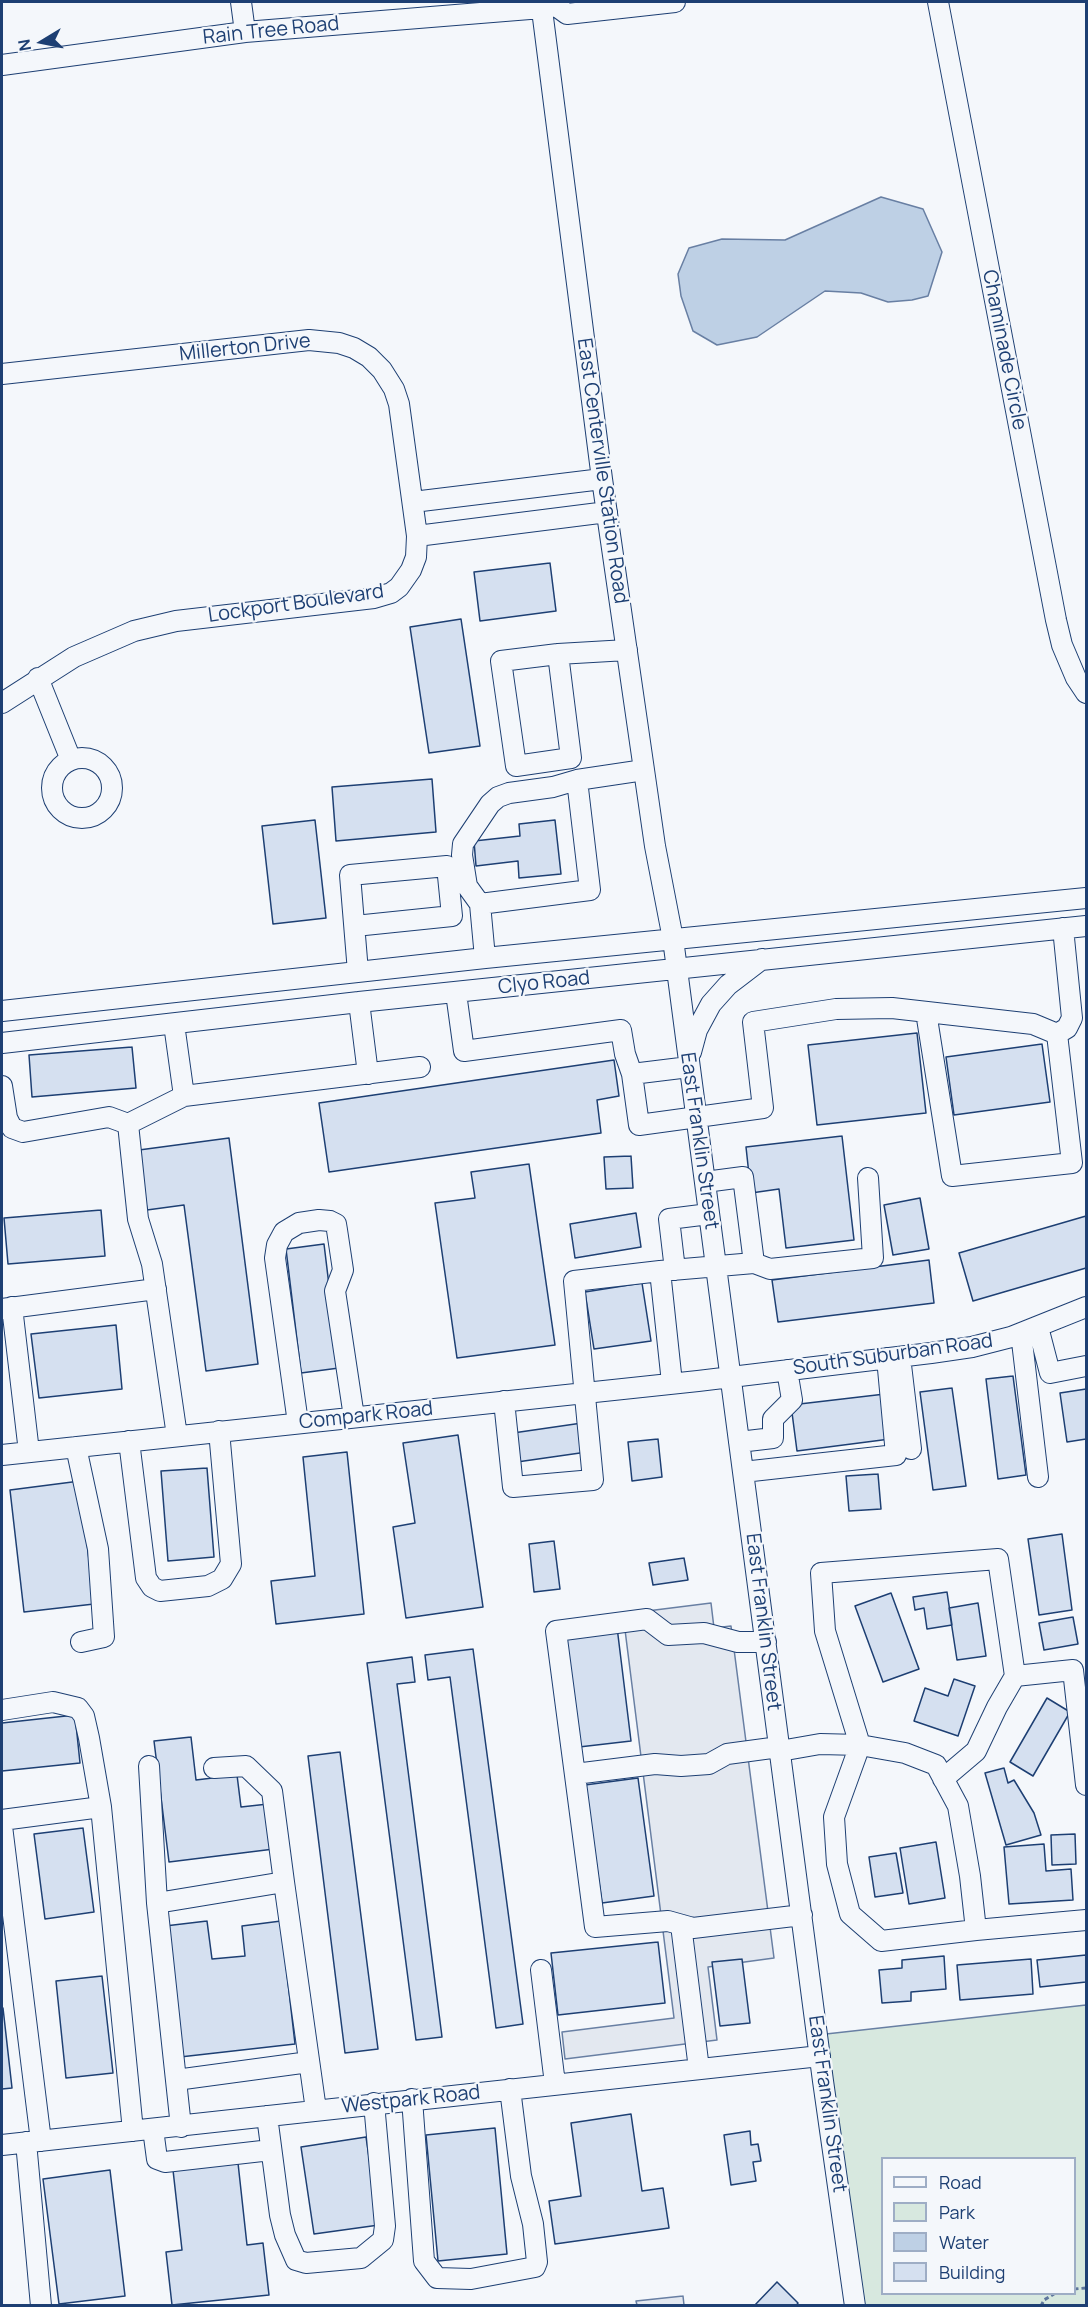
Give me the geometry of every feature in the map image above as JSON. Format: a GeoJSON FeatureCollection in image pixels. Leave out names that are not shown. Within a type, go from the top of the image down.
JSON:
{"type":"FeatureCollection","features":[{"type":"Feature","properties":{"kind":"street"},"geometry":{"type":"LineString","coordinates":[[241,2],[245,32]]}},
{"type":"Feature","properties":{"kind":"street","name":"Rain Tree Road"},"geometry":{"type":"LineString","coordinates":[[2,65],[245,32],[550,4],[567,14],[675,2]]}},
{"type":"Feature","properties":{"kind":"street","name":"Chaminade Circle"},"geometry":{"type":"LineString","coordinates":[[938,2],[1056,620],[1062,645],[1076,678],[1086,693]]}},
{"type":"Feature","properties":{"kind":"street","name":"East Centerville Station Road"},"geometry":{"type":"LineString","coordinates":[[550,4],[606,512],[655,846],[673,939]]}},
{"type":"Feature","properties":{"kind":"street","name":"Millerton Drive"},"geometry":{"type":"LineString","coordinates":[[2,374],[309,340],[339,343],[369,357],[382,370],[394,389],[399,404],[417,536]]}},
{"type":"Feature","properties":{"kind":"street"},"geometry":{"type":"LineString","coordinates":[[413,502],[602,478]]}},
{"type":"Feature","properties":{"kind":"street"},"geometry":{"type":"LineString","coordinates":[[417,536],[606,512]]}},
{"type":"Feature","properties":{"kind":"street","name":"Lockport Boulevard"},"geometry":{"type":"LineString","coordinates":[[2,703],[38,678],[107,641],[134,631],[176,621],[374,598],[391,593],[399,587],[411,570],[416,557],[417,536]]}},
{"type":"Feature","properties":{"kind":"street"},"geometry":{"type":"LineString","coordinates":[[558,654],[571,758],[516,766],[501,661],[558,654],[627,650]]}},
{"type":"Feature","properties":{"kind":"street"},"geometry":{"type":"LineString","coordinates":[[38,678],[71,760]]}},
{"type":"Feature","properties":{"kind":"street"},"geometry":{"type":"LineString","coordinates":[[485,958],[480,904],[467,886],[462,855],[463,844],[477,821],[498,797],[577,780],[644,770]]}},
{"type":"Feature","properties":{"kind":"street"},"geometry":{"type":"LineString","coordinates":[[480,904],[591,890],[577,780]]}},
{"type":"Feature","properties":{"kind":"street"},"geometry":{"type":"LineString","coordinates":[[355,926],[452,916],[447,866],[350,875],[358,972]]}},
{"type":"Feature","properties":{"kind":"street","name":"Clyo Road"},"geometry":{"type":"LineString","coordinates":[[2,1011],[485,958],[1086,898]]}},
{"type":"Feature","properties":{"kind":"street","name":"Clyo Road"},"geometry":{"type":"LineString","coordinates":[[2,1043],[359,1002],[1086,926]]}},
{"type":"Feature","properties":{"kind":"street"},"geometry":{"type":"LineString","coordinates":[[1057,1034],[1067,1028],[1078,993],[1063,928]]}},
{"type":"Feature","properties":{"kind":"street","name":"East Franklin Street"},"geometry":{"type":"LineString","coordinates":[[673,939],[855,2306]]}},
{"type":"Feature","properties":{"kind":"street"},"geometry":{"type":"LineString","coordinates":[[632,1074],[689,1064],[697,1030],[711,1004],[728,985],[762,959]]}},
{"type":"Feature","properties":{"kind":"street"},"geometry":{"type":"LineString","coordinates":[[456,993],[464,1051],[621,1030],[625,1054],[632,1074],[639,1125],[763,1108],[753,1022],[836,1009],[892,1008],[1033,1024],[1057,1034]]}},
{"type":"Feature","properties":{"kind":"street"},"geometry":{"type":"LineString","coordinates":[[359,1002],[368,1074]]}},
{"type":"Feature","properties":{"kind":"street"},"geometry":{"type":"LineString","coordinates":[[926,1012],[952,1176],[1072,1163],[1057,1034]]}},
{"type":"Feature","properties":{"kind":"street"},"geometry":{"type":"LineString","coordinates":[[174,1024],[184,1096]]}},
{"type":"Feature","properties":{"kind":"street"},"geometry":{"type":"LineString","coordinates":[[2,1086],[7,1118],[12,1128],[23,1132],[109,1117],[128,1124],[184,1096],[420,1066]]}},
{"type":"Feature","properties":{"kind":"street"},"geometry":{"type":"LineString","coordinates":[[128,1124],[138,1219],[152,1264],[177,1436]]}},
{"type":"Feature","properties":{"kind":"street"},"geometry":{"type":"LineString","coordinates":[[705,1182],[743,1177],[754,1263]]}},
{"type":"Feature","properties":{"kind":"street"},"geometry":{"type":"LineString","coordinates":[[504,1401],[513,1487],[593,1480],[574,1281],[754,1263],[770,1269],[873,1258],[868,1178]]}},
{"type":"Feature","properties":{"kind":"street"},"geometry":{"type":"LineString","coordinates":[[672,1383],[668,1271],[669,1220],[709,1214]]}},
{"type":"Feature","properties":{"kind":"street"},"geometry":{"type":"LineString","coordinates":[[298,1423],[276,1258],[277,1245],[284,1232],[299,1224],[319,1220],[336,1224],[338,1230],[343,1270],[335,1291],[354,1417]]}},
{"type":"Feature","properties":{"kind":"street"},"geometry":{"type":"LineString","coordinates":[[29,1452],[7,1308],[156,1289]]}},
{"type":"Feature","properties":{"kind":"street","name":"South Suburban Road"},"geometry":{"type":"LineString","coordinates":[[731,1377],[972,1347],[1030,1330],[1086,1307]]}},
{"type":"Feature","properties":{"kind":"street"},"geometry":{"type":"LineString","coordinates":[[1030,1330],[1050,1373],[1086,1366]]}},
{"type":"Feature","properties":{"kind":"street"},"geometry":{"type":"LineString","coordinates":[[1030,1330],[1038,1477]]}},
{"type":"Feature","properties":{"kind":"street"},"geometry":{"type":"LineString","coordinates":[[894,1358],[911,1449]]}},
{"type":"Feature","properties":{"kind":"street"},"geometry":{"type":"LineString","coordinates":[[743,1472],[896,1455],[894,1358]]}},
{"type":"Feature","properties":{"kind":"street"},"geometry":{"type":"LineString","coordinates":[[777,1469],[772,1419],[792,1400],[787,1370]]}},
{"type":"Feature","properties":{"kind":"street","name":"Compark Road"},"geometry":{"type":"LineString","coordinates":[[2,1455],[731,1377]]}},
{"type":"Feature","properties":{"kind":"street"},"geometry":{"type":"LineString","coordinates":[[129,1441],[146,1578],[152,1587],[160,1591],[208,1586],[222,1579],[231,1564],[219,1431]]}},
{"type":"Feature","properties":{"kind":"street"},"geometry":{"type":"LineString","coordinates":[[739,1442],[773,1438]]}},
{"type":"Feature","properties":{"kind":"street"},"geometry":{"type":"LineString","coordinates":[[76,1447],[98,1549],[104,1637],[81,1642]]}},
{"type":"Feature","properties":{"kind":"street"},"geometry":{"type":"LineString","coordinates":[[943,1779],[976,1751],[997,1707],[1015,1677],[998,1559],[821,1573],[825,1631],[860,1745],[834,1817],[837,1864],[850,1914],[881,1941],[1086,1920]]}},
{"type":"Feature","properties":{"kind":"street"},"geometry":{"type":"LineString","coordinates":[[766,1642],[738,1642],[705,1634],[668,1635],[647,1619],[556,1631],[595,1927],[668,1921],[693,1928],[802,1915]]}},
{"type":"Feature","properties":{"kind":"street"},"geometry":{"type":"LineString","coordinates":[[1015,1677],[1073,1670],[1086,1785]]}},
{"type":"Feature","properties":{"kind":"street"},"geometry":{"type":"LineString","coordinates":[[2,1710],[53,1702],[78,1708],[84,1716],[101,1807],[143,2130],[157,2159],[165,2162],[272,2150]]}},
{"type":"Feature","properties":{"kind":"street"},"geometry":{"type":"LineString","coordinates":[[575,1774],[655,1764],[681,1766],[710,1764],[727,1754],[820,1744],[860,1745],[905,1753],[936,1765],[958,1806],[970,1876],[976,1930]]}},
{"type":"Feature","properties":{"kind":"street"},"geometry":{"type":"LineString","coordinates":[[149,1766],[157,1903],[181,2127]]}},
{"type":"Feature","properties":{"kind":"street"},"geometry":{"type":"LineString","coordinates":[[214,1768],[246,1766],[272,1791],[316,2110]]}},
{"type":"Feature","properties":{"kind":"street"},"geometry":{"type":"LineString","coordinates":[[2,1820],[101,1807]]}},
{"type":"Feature","properties":{"kind":"street"},"geometry":{"type":"LineString","coordinates":[[2,1826],[33,2141],[41,2306]]}},
{"type":"Feature","properties":{"kind":"street"},"geometry":{"type":"LineString","coordinates":[[157,1903],[284,1882]]}},
{"type":"Feature","properties":{"kind":"street"},"geometry":{"type":"LineString","coordinates":[[681,1924],[699,2069]]}},
{"type":"Feature","properties":{"kind":"street"},"geometry":{"type":"LineString","coordinates":[[541,1970],[555,2084]]}},
{"type":"Feature","properties":{"kind":"street","name":"Westpark Road"},"geometry":{"type":"LineString","coordinates":[[2,2145],[820,2056]]}},
{"type":"Feature","properties":{"kind":"street"},"geometry":{"type":"LineString","coordinates":[[176,2080],[309,2062]]}},
{"type":"Feature","properties":{"kind":"street"},"geometry":{"type":"LineString","coordinates":[[412,2099],[424,2261],[437,2278],[443,2280],[471,2279],[535,2267],[537,2262],[533,2224],[521,2176],[510,2089]]}},
{"type":"Feature","properties":{"kind":"street"},"geometry":{"type":"LineString","coordinates":[[267,2116],[280,2215],[285,2235],[296,2260],[306,2263],[361,2258],[383,2240],[385,2226],[374,2103]]}},
{"type":"Feature","properties":{"kind":"path"},"geometry":{"type":"LineString","coordinates":[[1041,2306],[1044,2300],[1052,2295]]}},
{"type":"Feature","properties":{"kind":"green space"},"geometry":{"type":"Polygon","coordinates":[[[1086,2005],[1086,2305],[855,2305],[817,2035],[1086,2005]]]}},
{"type":"Feature","properties":{"kind":"shaded area"},"geometry":{"type":"Polygon","coordinates":[[[711,1603],[714,1628],[731,1626],[774,1958],[708,1967],[717,2040],[565,2059],[562,2032],[674,2018],[623,1614],[711,1603]]]}},
{"type":"Feature","properties":{"kind":"shaded area"},"geometry":{"type":"Polygon","coordinates":[[[683,2296],[684,2305],[637,2305],[636,2301],[683,2296]]]}},
{"type":"Feature","properties":{"kind":"water"},"geometry":{"type":"Polygon","coordinates":[[[881,197],[923,209],[942,252],[928,296],[888,302],[861,293],[825,291],[757,337],[717,345],[693,331],[681,296],[678,274],[689,248],[722,239],[785,240],[881,197]]]}},
{"type":"Feature","properties":{"kind":"building"},"geometry":{"type":"Polygon","coordinates":[[[550,563],[556,611],[480,621],[474,572],[550,563]]]}},
{"type":"Feature","properties":{"kind":"building"},"geometry":{"type":"Polygon","coordinates":[[[461,619],[480,746],[429,753],[410,627],[461,619]]]}},
{"type":"Feature","properties":{"kind":"building"},"geometry":{"type":"Polygon","coordinates":[[[432,779],[436,832],[336,841],[332,787],[432,779]]]}},
{"type":"Feature","properties":{"kind":"building"},"geometry":{"type":"Polygon","coordinates":[[[315,820],[326,918],[273,924],[262,826],[315,820]]]}},
{"type":"Feature","properties":{"kind":"building"},"geometry":{"type":"Polygon","coordinates":[[[555,820],[561,874],[519,878],[518,861],[476,866],[474,841],[520,836],[519,824],[555,820]]]}},
{"type":"Feature","properties":{"kind":"building"},"geometry":{"type":"Polygon","coordinates":[[[917,1033],[926,1113],[817,1125],[808,1045],[917,1033]]]}},
{"type":"Feature","properties":{"kind":"building"},"geometry":{"type":"Polygon","coordinates":[[[1042,1044],[1050,1102],[954,1115],[946,1057],[1042,1044]]]}},
{"type":"Feature","properties":{"kind":"building"},"geometry":{"type":"Polygon","coordinates":[[[132,1047],[136,1088],[32,1097],[29,1055],[132,1047]]]}},
{"type":"Feature","properties":{"kind":"building"},"geometry":{"type":"Polygon","coordinates":[[[614,1060],[619,1096],[597,1100],[601,1133],[329,1172],[319,1103],[614,1060]]]}},
{"type":"Feature","properties":{"kind":"building"},"geometry":{"type":"Polygon","coordinates":[[[842,1136],[854,1240],[786,1248],[779,1189],[751,1193],[746,1147],[842,1136]]]}},
{"type":"Feature","properties":{"kind":"building"},"geometry":{"type":"Polygon","coordinates":[[[229,1138],[258,1364],[206,1371],[184,1205],[147,1210],[139,1150],[229,1138]]]}},
{"type":"Feature","properties":{"kind":"building"},"geometry":{"type":"Polygon","coordinates":[[[631,1156],[633,1188],[606,1189],[604,1157],[631,1156]]]}},
{"type":"Feature","properties":{"kind":"building"},"geometry":{"type":"Polygon","coordinates":[[[529,1164],[555,1345],[457,1358],[435,1203],[475,1198],[471,1172],[529,1164]]]}},
{"type":"Feature","properties":{"kind":"building"},"geometry":{"type":"Polygon","coordinates":[[[920,1198],[929,1249],[893,1255],[884,1205],[920,1198]]]}},
{"type":"Feature","properties":{"kind":"building"},"geometry":{"type":"Polygon","coordinates":[[[101,1210],[105,1256],[8,1264],[4,1218],[101,1210]]]}},
{"type":"Feature","properties":{"kind":"building"},"geometry":{"type":"Polygon","coordinates":[[[636,1213],[641,1247],[575,1258],[570,1224],[636,1213]]]}},
{"type":"Feature","properties":{"kind":"building"},"geometry":{"type":"Polygon","coordinates":[[[1086,1216],[1086,1268],[973,1301],[959,1253],[1086,1216]]]}},
{"type":"Feature","properties":{"kind":"building"},"geometry":{"type":"Polygon","coordinates":[[[324,1244],[339,1368],[301,1373],[286,1249],[324,1244]]]}},
{"type":"Feature","properties":{"kind":"building"},"geometry":{"type":"Polygon","coordinates":[[[929,1260],[934,1303],[778,1322],[772,1280],[929,1260]]]}},
{"type":"Feature","properties":{"kind":"building"},"geometry":{"type":"Polygon","coordinates":[[[642,1283],[651,1341],[594,1349],[585,1292],[642,1283]]]}},
{"type":"Feature","properties":{"kind":"building"},"geometry":{"type":"Polygon","coordinates":[[[116,1325],[122,1389],[39,1398],[31,1334],[116,1325]]]}},
{"type":"Feature","properties":{"kind":"building"},"geometry":{"type":"Polygon","coordinates":[[[1013,1376],[1026,1475],[998,1479],[986,1379],[1013,1376]]]}},
{"type":"Feature","properties":{"kind":"building"},"geometry":{"type":"Polygon","coordinates":[[[952,1388],[966,1486],[933,1490],[920,1392],[952,1388]]]}},
{"type":"Feature","properties":{"kind":"building"},"geometry":{"type":"Polygon","coordinates":[[[1086,1389],[1086,1439],[1067,1442],[1060,1393],[1086,1389]]]}},
{"type":"Feature","properties":{"kind":"building"},"geometry":{"type":"Polygon","coordinates":[[[885,1394],[890,1439],[797,1451],[791,1405],[885,1394]]]}},
{"type":"Feature","properties":{"kind":"building"},"geometry":{"type":"Polygon","coordinates":[[[582,1423],[587,1452],[517,1462],[513,1433],[582,1423]]]}},
{"type":"Feature","properties":{"kind":"building"},"geometry":{"type":"Polygon","coordinates":[[[458,1435],[483,1607],[406,1618],[393,1527],[415,1523],[403,1443],[458,1435]]]}},
{"type":"Feature","properties":{"kind":"building"},"geometry":{"type":"Polygon","coordinates":[[[658,1439],[662,1477],[632,1481],[628,1442],[658,1439]]]}},
{"type":"Feature","properties":{"kind":"building"},"geometry":{"type":"Polygon","coordinates":[[[347,1452],[364,1614],[276,1624],[271,1581],[315,1576],[303,1457],[347,1452]]]}},
{"type":"Feature","properties":{"kind":"building"},"geometry":{"type":"Polygon","coordinates":[[[207,1468],[214,1557],[168,1561],[161,1471],[207,1468]]]}},
{"type":"Feature","properties":{"kind":"building"},"geometry":{"type":"Polygon","coordinates":[[[878,1474],[881,1509],[849,1511],[846,1476],[878,1474]]]}},
{"type":"Feature","properties":{"kind":"building"},"geometry":{"type":"Polygon","coordinates":[[[80,1481],[94,1604],[24,1612],[10,1490],[80,1481]]]}},
{"type":"Feature","properties":{"kind":"building"},"geometry":{"type":"Polygon","coordinates":[[[1062,1534],[1072,1610],[1039,1615],[1028,1539],[1062,1534]]]}},
{"type":"Feature","properties":{"kind":"building"},"geometry":{"type":"Polygon","coordinates":[[[554,1541],[560,1589],[534,1592],[529,1544],[554,1541]]]}},
{"type":"Feature","properties":{"kind":"building"},"geometry":{"type":"Polygon","coordinates":[[[684,1558],[688,1580],[653,1585],[649,1563],[684,1558]]]}},
{"type":"Feature","properties":{"kind":"building"},"geometry":{"type":"Polygon","coordinates":[[[947,1592],[952,1625],[927,1629],[924,1608],[915,1610],[913,1597],[947,1592]]]}},
{"type":"Feature","properties":{"kind":"building"},"geometry":{"type":"Polygon","coordinates":[[[891,1593],[919,1669],[883,1682],[855,1606],[891,1593]]]}},
{"type":"Feature","properties":{"kind":"building"},"geometry":{"type":"Polygon","coordinates":[[[978,1603],[986,1656],[957,1660],[949,1608],[978,1603]]]}},
{"type":"Feature","properties":{"kind":"building"},"geometry":{"type":"Polygon","coordinates":[[[1073,1617],[1078,1644],[1044,1650],[1039,1623],[1073,1617]]]}},
{"type":"Feature","properties":{"kind":"building"},"geometry":{"type":"Polygon","coordinates":[[[617,1627],[631,1741],[579,1747],[565,1633],[617,1627]]]}},
{"type":"Feature","properties":{"kind":"building"},"geometry":{"type":"Polygon","coordinates":[[[473,1649],[523,2024],[496,2028],[450,1677],[428,1680],[425,1655],[473,1649]]]}},
{"type":"Feature","properties":{"kind":"building"},"geometry":{"type":"Polygon","coordinates":[[[412,1657],[415,1682],[397,1684],[442,2037],[416,2040],[367,1663],[412,1657]]]}},
{"type":"Feature","properties":{"kind":"building"},"geometry":{"type":"Polygon","coordinates":[[[954,1679],[975,1686],[958,1736],[914,1721],[925,1688],[948,1696],[954,1679]]]}},
{"type":"Feature","properties":{"kind":"building"},"geometry":{"type":"Polygon","coordinates":[[[1047,1698],[1070,1712],[1033,1776],[1010,1762],[1047,1698]]]}},
{"type":"Feature","properties":{"kind":"building"},"geometry":{"type":"Polygon","coordinates":[[[75,1715],[80,1763],[2,1771],[2,1723],[75,1715]]]}},
{"type":"Feature","properties":{"kind":"building"},"geometry":{"type":"Polygon","coordinates":[[[191,1737],[196,1780],[237,1775],[241,1807],[268,1804],[274,1849],[169,1862],[154,1741],[191,1737]]]}},
{"type":"Feature","properties":{"kind":"building"},"geometry":{"type":"Polygon","coordinates":[[[340,1752],[378,2049],[345,2053],[308,1756],[340,1752]]]}},
{"type":"Feature","properties":{"kind":"building"},"geometry":{"type":"Polygon","coordinates":[[[1004,1768],[1008,1783],[1014,1780],[1034,1813],[1041,1835],[1006,1845],[985,1773],[1004,1768]]]}},
{"type":"Feature","properties":{"kind":"building"},"geometry":{"type":"Polygon","coordinates":[[[638,1778],[654,1896],[602,1903],[585,1785],[638,1778]]]}},
{"type":"Feature","properties":{"kind":"building"},"geometry":{"type":"Polygon","coordinates":[[[83,1828],[94,1912],[45,1919],[34,1834],[83,1828]]]}},
{"type":"Feature","properties":{"kind":"building"},"geometry":{"type":"Polygon","coordinates":[[[1075,1834],[1076,1864],[1052,1865],[1051,1835],[1075,1834]]]}},
{"type":"Feature","properties":{"kind":"building"},"geometry":{"type":"Polygon","coordinates":[[[936,1842],[945,1898],[909,1904],[900,1848],[936,1842]]]}},
{"type":"Feature","properties":{"kind":"building"},"geometry":{"type":"Polygon","coordinates":[[[1044,1844],[1046,1871],[1071,1869],[1073,1900],[1009,1904],[1004,1847],[1044,1844]]]}},
{"type":"Feature","properties":{"kind":"building"},"geometry":{"type":"Polygon","coordinates":[[[896,1853],[903,1893],[875,1897],[869,1857],[896,1853]]]}},
{"type":"Feature","properties":{"kind":"building"},"geometry":{"type":"Polygon","coordinates":[[[207,1921],[212,1959],[245,1956],[242,1926],[281,1921],[295,2044],[180,2057],[165,1926],[207,1921]]]}},
{"type":"Feature","properties":{"kind":"building"},"geometry":{"type":"Polygon","coordinates":[[[658,1942],[665,2003],[558,2015],[551,1953],[658,1942]]]}},
{"type":"Feature","properties":{"kind":"building"},"geometry":{"type":"Polygon","coordinates":[[[1086,1955],[1086,1982],[1040,1987],[1037,1960],[1086,1955]]]}},
{"type":"Feature","properties":{"kind":"building"},"geometry":{"type":"Polygon","coordinates":[[[944,1956],[946,1989],[911,1992],[911,2001],[882,2003],[879,1970],[902,1968],[902,1960],[944,1956]]]}},
{"type":"Feature","properties":{"kind":"building"},"geometry":{"type":"Polygon","coordinates":[[[742,1959],[750,2023],[720,2026],[712,1962],[742,1959]]]}},
{"type":"Feature","properties":{"kind":"building"},"geometry":{"type":"Polygon","coordinates":[[[1031,1959],[1033,1994],[960,2000],[957,1965],[1031,1959]]]}},
{"type":"Feature","properties":{"kind":"building"},"geometry":{"type":"Polygon","coordinates":[[[102,1976],[113,2073],[66,2078],[56,1981],[102,1976]]]}},
{"type":"Feature","properties":{"kind":"building"},"geometry":{"type":"Polygon","coordinates":[[[2,2009],[12,2088],[2,2089],[2,2009]]]}},
{"type":"Feature","properties":{"kind":"building"},"geometry":{"type":"Polygon","coordinates":[[[631,2114],[642,2191],[663,2188],[669,2228],[555,2244],[549,2201],[581,2196],[571,2123],[631,2114]]]}},
{"type":"Feature","properties":{"kind":"building"},"geometry":{"type":"Polygon","coordinates":[[[495,2128],[507,2254],[438,2261],[426,2135],[495,2128]]]}},
{"type":"Feature","properties":{"kind":"building"},"geometry":{"type":"Polygon","coordinates":[[[750,2131],[751,2145],[758,2144],[761,2161],[753,2162],[756,2181],[731,2185],[724,2135],[750,2131]]]}},
{"type":"Feature","properties":{"kind":"building"},"geometry":{"type":"Polygon","coordinates":[[[366,2137],[379,2225],[314,2234],[301,2147],[366,2137]]]}},
{"type":"Feature","properties":{"kind":"building"},"geometry":{"type":"Polygon","coordinates":[[[238,2163],[247,2245],[263,2243],[269,2295],[172,2305],[166,2252],[182,2250],[173,2170],[238,2163]]]}},
{"type":"Feature","properties":{"kind":"building"},"geometry":{"type":"Polygon","coordinates":[[[110,2170],[125,2296],[59,2304],[43,2179],[110,2170]]]}},
{"type":"Feature","properties":{"kind":"building"},"geometry":{"type":"Polygon","coordinates":[[[777,2282],[798,2303],[796,2306],[754,2306],[777,2282]]]}}]}
